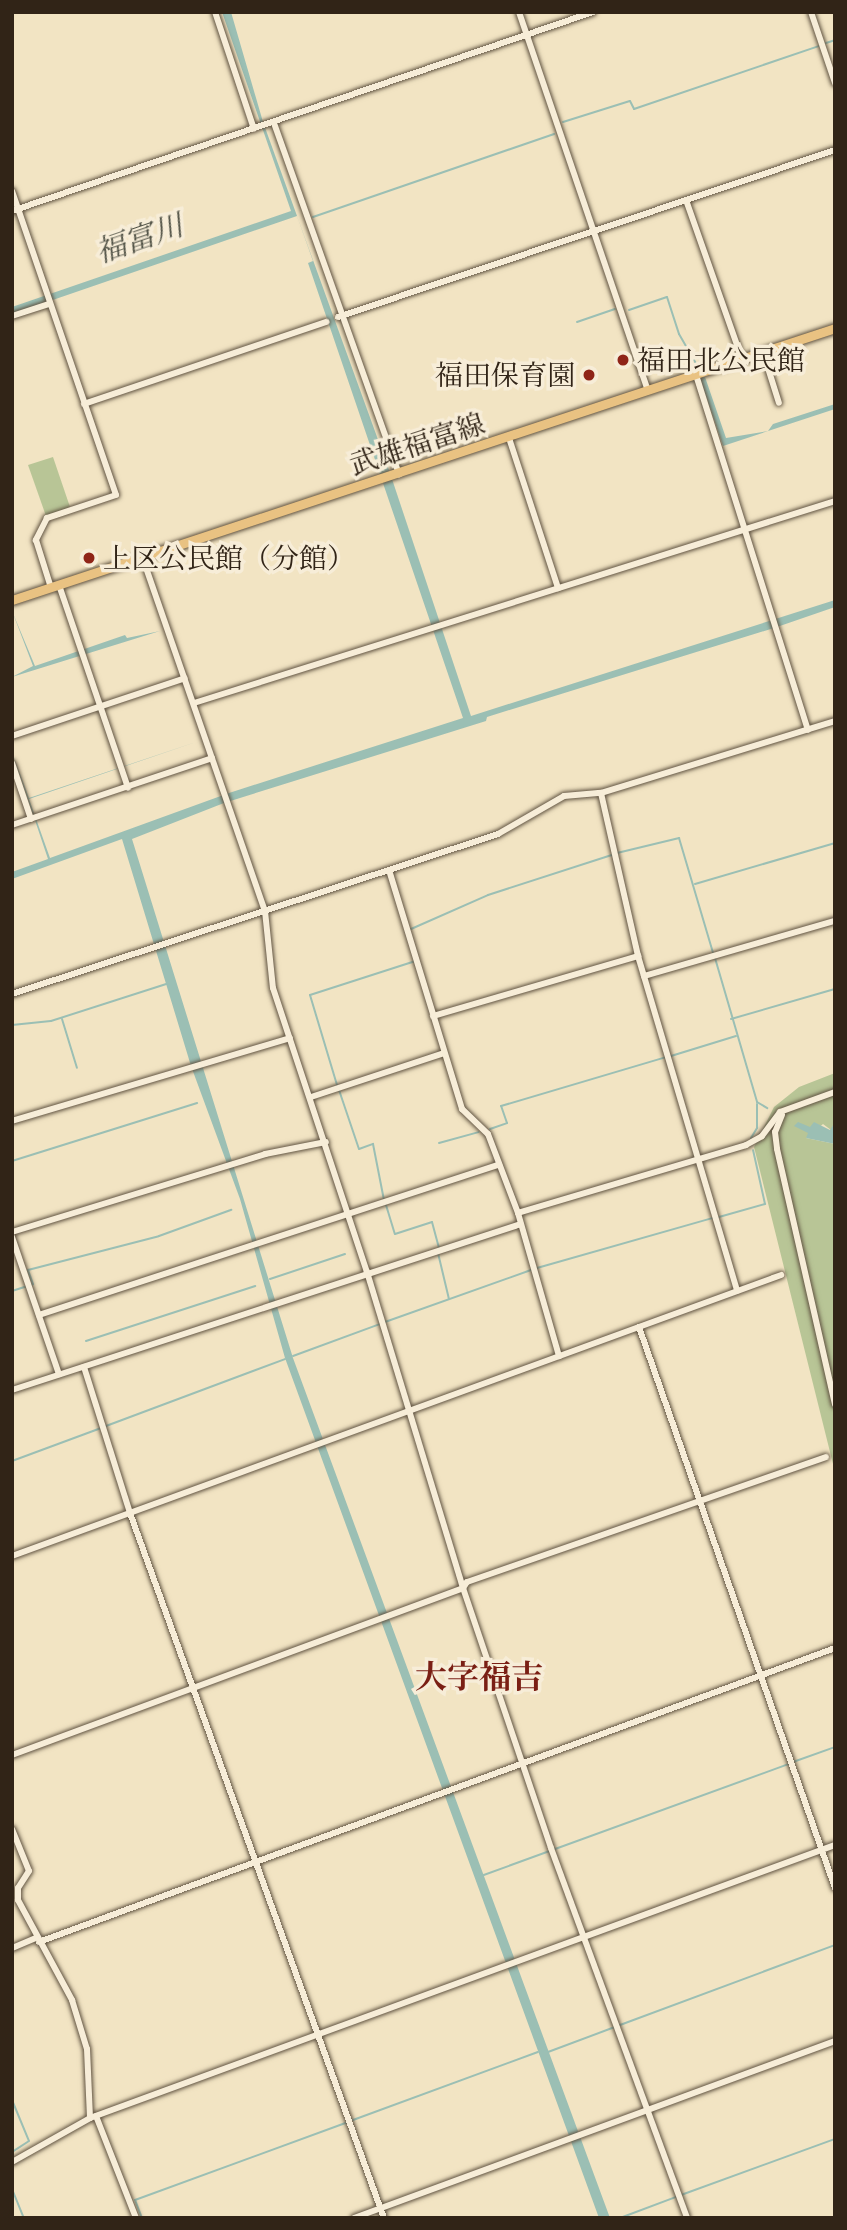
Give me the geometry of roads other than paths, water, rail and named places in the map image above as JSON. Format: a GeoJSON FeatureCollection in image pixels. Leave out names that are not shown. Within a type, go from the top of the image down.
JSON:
{"type":"FeatureCollection","features":[{"type":"Feature","properties":{"kind":"main road","name":"武雄福富線"},"geometry":{"type":"LineString","coordinates":[[12,600],[143,559],[835,328]]}},
{"type":"Feature","properties":{"kind":"street"},"geometry":{"type":"LineString","coordinates":[[215,12],[264,126],[340,317],[396,475]]}},
{"type":"Feature","properties":{"kind":"street"},"geometry":{"type":"LineString","coordinates":[[520,12],[648,390]]}},
{"type":"Feature","properties":{"kind":"street"},"geometry":{"type":"LineString","coordinates":[[15,210],[593,12]]}},
{"type":"Feature","properties":{"kind":"street"},"geometry":{"type":"LineString","coordinates":[[811,12],[835,83]]}},
{"type":"Feature","properties":{"kind":"street"},"geometry":{"type":"LineString","coordinates":[[340,317],[835,149]]}},
{"type":"Feature","properties":{"kind":"street"},"geometry":{"type":"LineString","coordinates":[[12,191],[15,210],[46,291],[116,495],[47,519],[36,540],[84,655],[128,788]]}},
{"type":"Feature","properties":{"kind":"street"},"geometry":{"type":"LineString","coordinates":[[685,200],[742,359]]}},
{"type":"Feature","properties":{"kind":"street"},"geometry":{"type":"LineString","coordinates":[[12,316],[50,304]]}},
{"type":"Feature","properties":{"kind":"street"},"geometry":{"type":"LineString","coordinates":[[84,404],[326,322]]}},
{"type":"Feature","properties":{"kind":"street"},"geometry":{"type":"LineString","coordinates":[[763,352],[779,403]]}},
{"type":"Feature","properties":{"kind":"street"},"geometry":{"type":"LineString","coordinates":[[696,374],[808,730]]}},
{"type":"Feature","properties":{"kind":"street"},"geometry":{"type":"LineString","coordinates":[[509,438],[558,588]]}},
{"type":"Feature","properties":{"kind":"street"},"geometry":{"type":"LineString","coordinates":[[194,703],[835,501]]}},
{"type":"Feature","properties":{"kind":"street"},"geometry":{"type":"LineString","coordinates":[[143,559],[265,911],[273,988],[326,1142],[463,1588],[552,1850],[687,2218]]}},
{"type":"Feature","properties":{"kind":"street"},"geometry":{"type":"LineString","coordinates":[[12,736],[185,678]]}},
{"type":"Feature","properties":{"kind":"street"},"geometry":{"type":"LineString","coordinates":[[12,994],[498,834],[564,796],[601,793],[835,721]]}},
{"type":"Feature","properties":{"kind":"street"},"geometry":{"type":"LineString","coordinates":[[12,825],[212,758]]}},
{"type":"Feature","properties":{"kind":"street"},"geometry":{"type":"LineString","coordinates":[[12,764],[34,818]]}},
{"type":"Feature","properties":{"kind":"street"},"geometry":{"type":"LineString","coordinates":[[601,793],[638,956],[737,1291]]}},
{"type":"Feature","properties":{"kind":"street"},"geometry":{"type":"LineString","coordinates":[[389,870],[462,1109],[488,1134],[518,1213],[559,1356]]}},
{"type":"Feature","properties":{"kind":"street"},"geometry":{"type":"LineString","coordinates":[[644,976],[835,921]]}},
{"type":"Feature","properties":{"kind":"street"},"geometry":{"type":"LineString","coordinates":[[433,1016],[638,956]]}},
{"type":"Feature","properties":{"kind":"street"},"geometry":{"type":"LineString","coordinates":[[12,1121],[290,1038]]}},
{"type":"Feature","properties":{"kind":"street"},"geometry":{"type":"LineString","coordinates":[[311,1097],[444,1053]]}},
{"type":"Feature","properties":{"kind":"street"},"geometry":{"type":"LineString","coordinates":[[518,1213],[752,1142],[785,1111],[835,1092]]}},
{"type":"Feature","properties":{"kind":"street"},"geometry":{"type":"LineString","coordinates":[[785,1111],[775,1132],[777,1149],[835,1404]]}},
{"type":"Feature","properties":{"kind":"street"},"geometry":{"type":"LineString","coordinates":[[59,1374],[12,1234],[236,1163],[326,1142]]}},
{"type":"Feature","properties":{"kind":"street"},"geometry":{"type":"LineString","coordinates":[[39,1315],[246,1245],[499,1165]]}},
{"type":"Feature","properties":{"kind":"street"},"geometry":{"type":"LineString","coordinates":[[12,1390],[367,1272],[521,1224]]}},
{"type":"Feature","properties":{"kind":"street"},"geometry":{"type":"LineString","coordinates":[[12,1556],[781,1275]]}},
{"type":"Feature","properties":{"kind":"street"},"geometry":{"type":"LineString","coordinates":[[639,1327],[835,1888]]}},
{"type":"Feature","properties":{"kind":"street"},"geometry":{"type":"LineString","coordinates":[[84,1367],[131,1513],[384,2218]]}},
{"type":"Feature","properties":{"kind":"street"},"geometry":{"type":"LineString","coordinates":[[12,1755],[463,1588],[467,1582],[826,1457]]}},
{"type":"Feature","properties":{"kind":"street"},"geometry":{"type":"LineString","coordinates":[[12,1948],[835,1648]]}},
{"type":"Feature","properties":{"kind":"street"},"geometry":{"type":"LineString","coordinates":[[12,1829],[29,1871],[17,1894],[38,1940],[72,2000],[87,2049],[93,2117],[136,2218]]}},
{"type":"Feature","properties":{"kind":"street"},"geometry":{"type":"LineString","coordinates":[[12,2162],[93,2117],[835,1845]]}},
{"type":"Feature","properties":{"kind":"street"},"geometry":{"type":"LineString","coordinates":[[354,2218],[835,2040]]}},
{"type":"Feature","properties":{"kind":"water"},"geometry":{"type":"Polygon","coordinates":[[[222,12],[231,12],[263,122],[389,470],[471,716],[835,600],[835,607],[774,628],[487,717],[486,721],[224,803],[132,839],[293,1358],[610,2218],[599,2218],[285,1358],[240,1199],[191,1066],[122,839],[12,879],[12,872],[48,859],[12,752],[29,798],[199,741],[29,799],[50,858],[229,793],[463,718],[308,263],[313,261],[297,216],[12,314],[12,307],[291,211],[222,12]]]}},
{"type":"Feature","properties":{"kind":"water"},"geometry":{"type":"Polygon","coordinates":[[[705,377],[726,438],[768,431],[773,424],[835,404],[835,409],[723,446],[700,378],[705,377]]]}},
{"type":"Feature","properties":{"kind":"water"},"geometry":{"type":"Polygon","coordinates":[[[12,611],[35,666],[125,635],[127,638],[160,631],[12,677],[33,666],[12,611]]]}},
{"type":"Feature","properties":{"kind":"water"},"geometry":{"type":"Polygon","coordinates":[[[798,1122],[810,1127],[814,1122],[830,1130],[835,1122],[835,1144],[806,1138],[808,1133],[794,1126],[798,1122]]]}},
{"type":"Feature","properties":{"kind":"waterway"},"geometry":{"type":"LineString","coordinates":[[826,43],[835,40]]}},
{"type":"Feature","properties":{"kind":"waterway"},"geometry":{"type":"LineString","coordinates":[[563,122],[630,101],[634,109],[819,46]]}},
{"type":"Feature","properties":{"kind":"waterway"},"geometry":{"type":"LineString","coordinates":[[313,217],[554,134]]}},
{"type":"Feature","properties":{"kind":"waterway"},"geometry":{"type":"LineString","coordinates":[[629,310],[667,297],[679,334],[698,367]]}},
{"type":"Feature","properties":{"kind":"waterway"},"geometry":{"type":"LineString","coordinates":[[577,322],[615,309]]}},
{"type":"Feature","properties":{"kind":"waterway"},"geometry":{"type":"LineString","coordinates":[[617,853],[679,838],[713,953]]}},
{"type":"Feature","properties":{"kind":"waterway"},"geometry":{"type":"LineString","coordinates":[[695,884],[835,843]]}},
{"type":"Feature","properties":{"kind":"waterway"},"geometry":{"type":"LineString","coordinates":[[411,929],[488,895],[612,855]]}},
{"type":"Feature","properties":{"kind":"waterway"},"geometry":{"type":"LineString","coordinates":[[715,958],[757,1102],[767,1108]]}},
{"type":"Feature","properties":{"kind":"waterway"},"geometry":{"type":"LineString","coordinates":[[337,1085],[310,995],[415,961]]}},
{"type":"Feature","properties":{"kind":"waterway"},"geometry":{"type":"LineString","coordinates":[[12,1025],[51,1021],[166,984]]}},
{"type":"Feature","properties":{"kind":"waterway"},"geometry":{"type":"LineString","coordinates":[[731,1019],[835,989]]}},
{"type":"Feature","properties":{"kind":"waterway"},"geometry":{"type":"LineString","coordinates":[[62,1019],[77,1068]]}},
{"type":"Feature","properties":{"kind":"waterway"},"geometry":{"type":"LineString","coordinates":[[671,1056],[736,1036]]}},
{"type":"Feature","properties":{"kind":"waterway"},"geometry":{"type":"LineString","coordinates":[[490,1129],[507,1123],[501,1106],[666,1057]]}},
{"type":"Feature","properties":{"kind":"waterway"},"geometry":{"type":"LineString","coordinates":[[339,1090],[359,1149],[373,1144],[384,1200]]}},
{"type":"Feature","properties":{"kind":"waterway"},"geometry":{"type":"LineString","coordinates":[[12,1161],[197,1103]]}},
{"type":"Feature","properties":{"kind":"waterway"},"geometry":{"type":"LineString","coordinates":[[751,1138],[757,1128],[757,1104]]}},
{"type":"Feature","properties":{"kind":"waterway"},"geometry":{"type":"LineString","coordinates":[[439,1143],[479,1132]]}},
{"type":"Feature","properties":{"kind":"waterway"},"geometry":{"type":"LineString","coordinates":[[719,1217],[765,1204],[753,1150]]}},
{"type":"Feature","properties":{"kind":"waterway"},"geometry":{"type":"LineString","coordinates":[[386,1205],[395,1234],[432,1222],[439,1248]]}},
{"type":"Feature","properties":{"kind":"waterway"},"geometry":{"type":"LineString","coordinates":[[12,1291],[33,1284],[28,1270],[159,1236],[231,1210]]}},
{"type":"Feature","properties":{"kind":"waterway"},"geometry":{"type":"LineString","coordinates":[[537,1268],[713,1218]]}},
{"type":"Feature","properties":{"kind":"waterway"},"geometry":{"type":"LineString","coordinates":[[438,1253],[449,1299]]}},
{"type":"Feature","properties":{"kind":"waterway"},"geometry":{"type":"LineString","coordinates":[[270,1279],[345,1254]]}},
{"type":"Feature","properties":{"kind":"waterway"},"geometry":{"type":"LineString","coordinates":[[385,1322],[531,1270]]}},
{"type":"Feature","properties":{"kind":"waterway"},"geometry":{"type":"LineString","coordinates":[[86,1341],[255,1286]]}},
{"type":"Feature","properties":{"kind":"waterway"},"geometry":{"type":"LineString","coordinates":[[293,1356],[380,1324]]}},
{"type":"Feature","properties":{"kind":"waterway"},"geometry":{"type":"LineString","coordinates":[[106,1426],[285,1359]]}},
{"type":"Feature","properties":{"kind":"waterway"},"geometry":{"type":"LineString","coordinates":[[12,1461],[101,1428]]}},
{"type":"Feature","properties":{"kind":"waterway"},"geometry":{"type":"LineString","coordinates":[[793,1762],[835,1747]]}},
{"type":"Feature","properties":{"kind":"waterway"},"geometry":{"type":"LineString","coordinates":[[481,1876],[788,1764]]}},
{"type":"Feature","properties":{"kind":"waterway"},"geometry":{"type":"LineString","coordinates":[[620,2025],[835,1945]]}},
{"type":"Feature","properties":{"kind":"waterway"},"geometry":{"type":"LineString","coordinates":[[548,2052],[615,2027]]}},
{"type":"Feature","properties":{"kind":"waterway"},"geometry":{"type":"LineString","coordinates":[[353,2120],[538,2052]]}},
{"type":"Feature","properties":{"kind":"waterway"},"geometry":{"type":"LineString","coordinates":[[12,2100],[29,2141],[12,2152]]}},
{"type":"Feature","properties":{"kind":"waterway"},"geometry":{"type":"LineString","coordinates":[[142,2218],[135,2200],[348,2122]]}},
{"type":"Feature","properties":{"kind":"waterway"},"geometry":{"type":"LineString","coordinates":[[681,2195],[835,2139]]}},
{"type":"Feature","properties":{"kind":"waterway"},"geometry":{"type":"LineString","coordinates":[[12,2189],[24,2218]]}},
{"type":"Feature","properties":{"kind":"waterway"},"geometry":{"type":"LineString","coordinates":[[620,2218],[676,2197]]}},
{"type":"Feature","properties":{"kind":"place","name":"福田北公民館"},"geometry":{"type":"Point","coordinates":[623,360]}},
{"type":"Feature","properties":{"kind":"place","name":"福田保育園"},"geometry":{"type":"Point","coordinates":[589,375]}},
{"type":"Feature","properties":{"kind":"place","name":"上区公民館（分館）"},"geometry":{"type":"Point","coordinates":[89,558]}},
{"type":"Feature","properties":{"kind":"district","name":"大字福吉"},"geometry":{"type":"Point","coordinates":[479,1677]}},
{"type":"Feature","properties":{"kind":"water label","name":"福富川"},"geometry":{"type":"Point","coordinates":[139,238]}}]}
